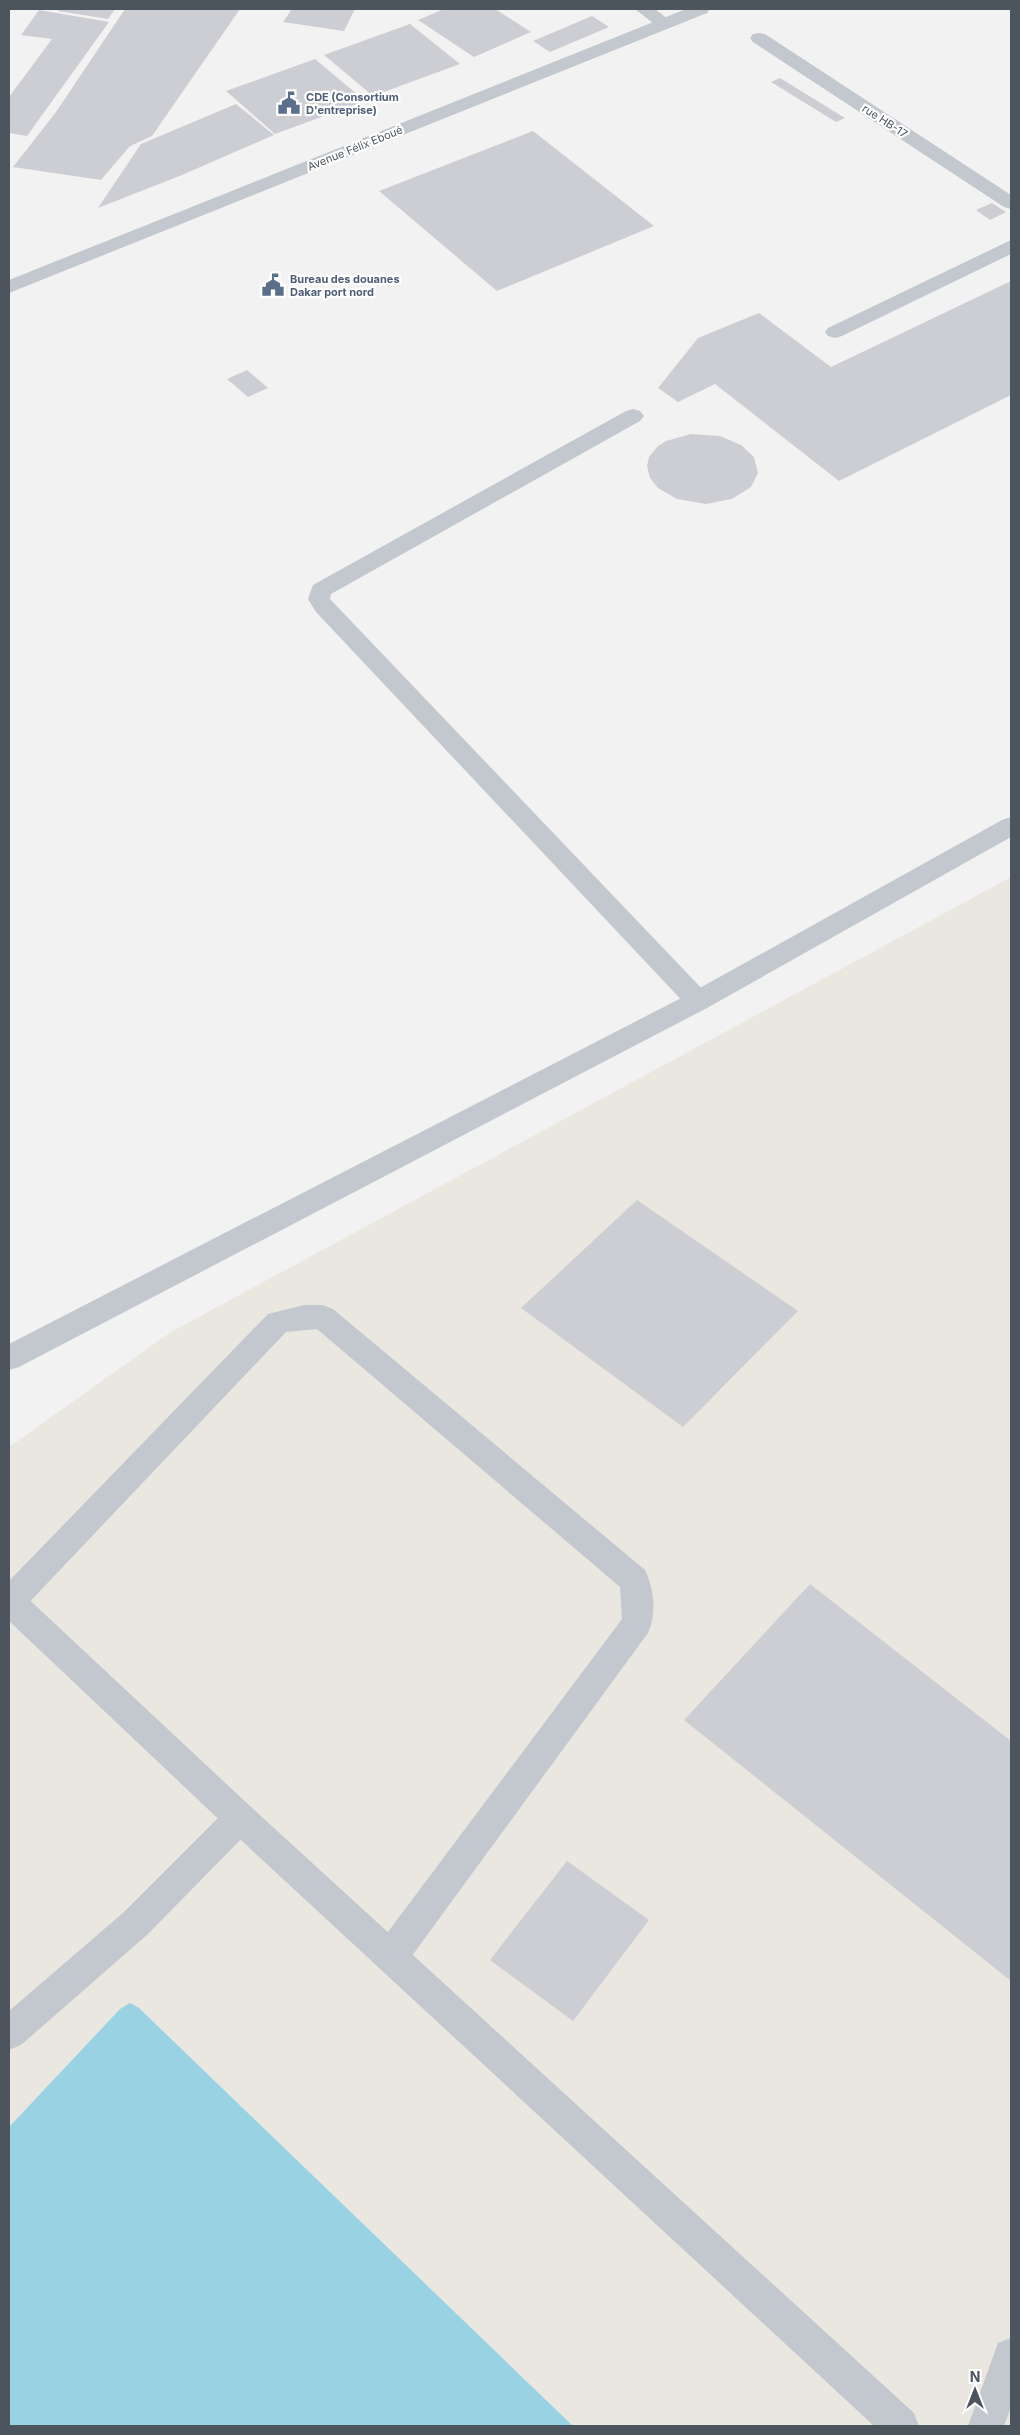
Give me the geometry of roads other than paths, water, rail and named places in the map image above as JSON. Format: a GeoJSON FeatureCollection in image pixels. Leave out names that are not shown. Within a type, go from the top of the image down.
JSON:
{"type":"FeatureCollection","features":[{"type":"Feature","properties":{"kind":"street"},"geometry":{"type":"LineString","coordinates":[[644,9],[664,24]]}},
{"type":"Feature","properties":{"kind":"street","name":"Avenue Félix Eboué"},"geometry":{"type":"LineString","coordinates":[[9,287],[701,9]]}},
{"type":"Feature","properties":{"kind":"street","name":"rue HB-17"},"geometry":{"type":"LineString","coordinates":[[759,38],[1011,203]]}},
{"type":"Feature","properties":{"kind":"street"},"geometry":{"type":"LineString","coordinates":[[835,332],[1011,246]]}},
{"type":"Feature","properties":{"kind":"street"},"geometry":{"type":"LineString","coordinates":[[633,416],[322,590],[320,599],[324,607],[698,1001]]}},
{"type":"Feature","properties":{"kind":"street"},"geometry":{"type":"LineString","coordinates":[[9,1358],[698,1001],[1011,826]]}},
{"type":"Feature","properties":{"kind":"street"},"geometry":{"type":"LineString","coordinates":[[391,1956],[637,1623],[638,1605],[634,1580],[323,1317],[304,1317],[278,1322],[9,1602],[240,1818],[901,2426]]}},
{"type":"Feature","properties":{"kind":"street"},"geometry":{"type":"LineString","coordinates":[[9,2033],[136,1923],[240,1818]]}},
{"type":"Feature","properties":{"kind":"street"},"geometry":{"type":"LineString","coordinates":[[986,2426],[1011,2356]]}},
{"type":"Feature","properties":{"kind":"water"},"geometry":{"type":"Polygon","coordinates":[[[130,2003],[139,2008],[573,2426],[9,2426],[9,2127],[120,2009],[130,2003]]]}},
{"type":"Feature","properties":{"kind":"place","name":"CDE (Consortium D'entreprise)"},"geometry":{"type":"Point","coordinates":[289,103]}},
{"type":"Feature","properties":{"kind":"place","name":"Bureau des douanes Dakar port nord"},"geometry":{"type":"Point","coordinates":[273,285]}}]}
